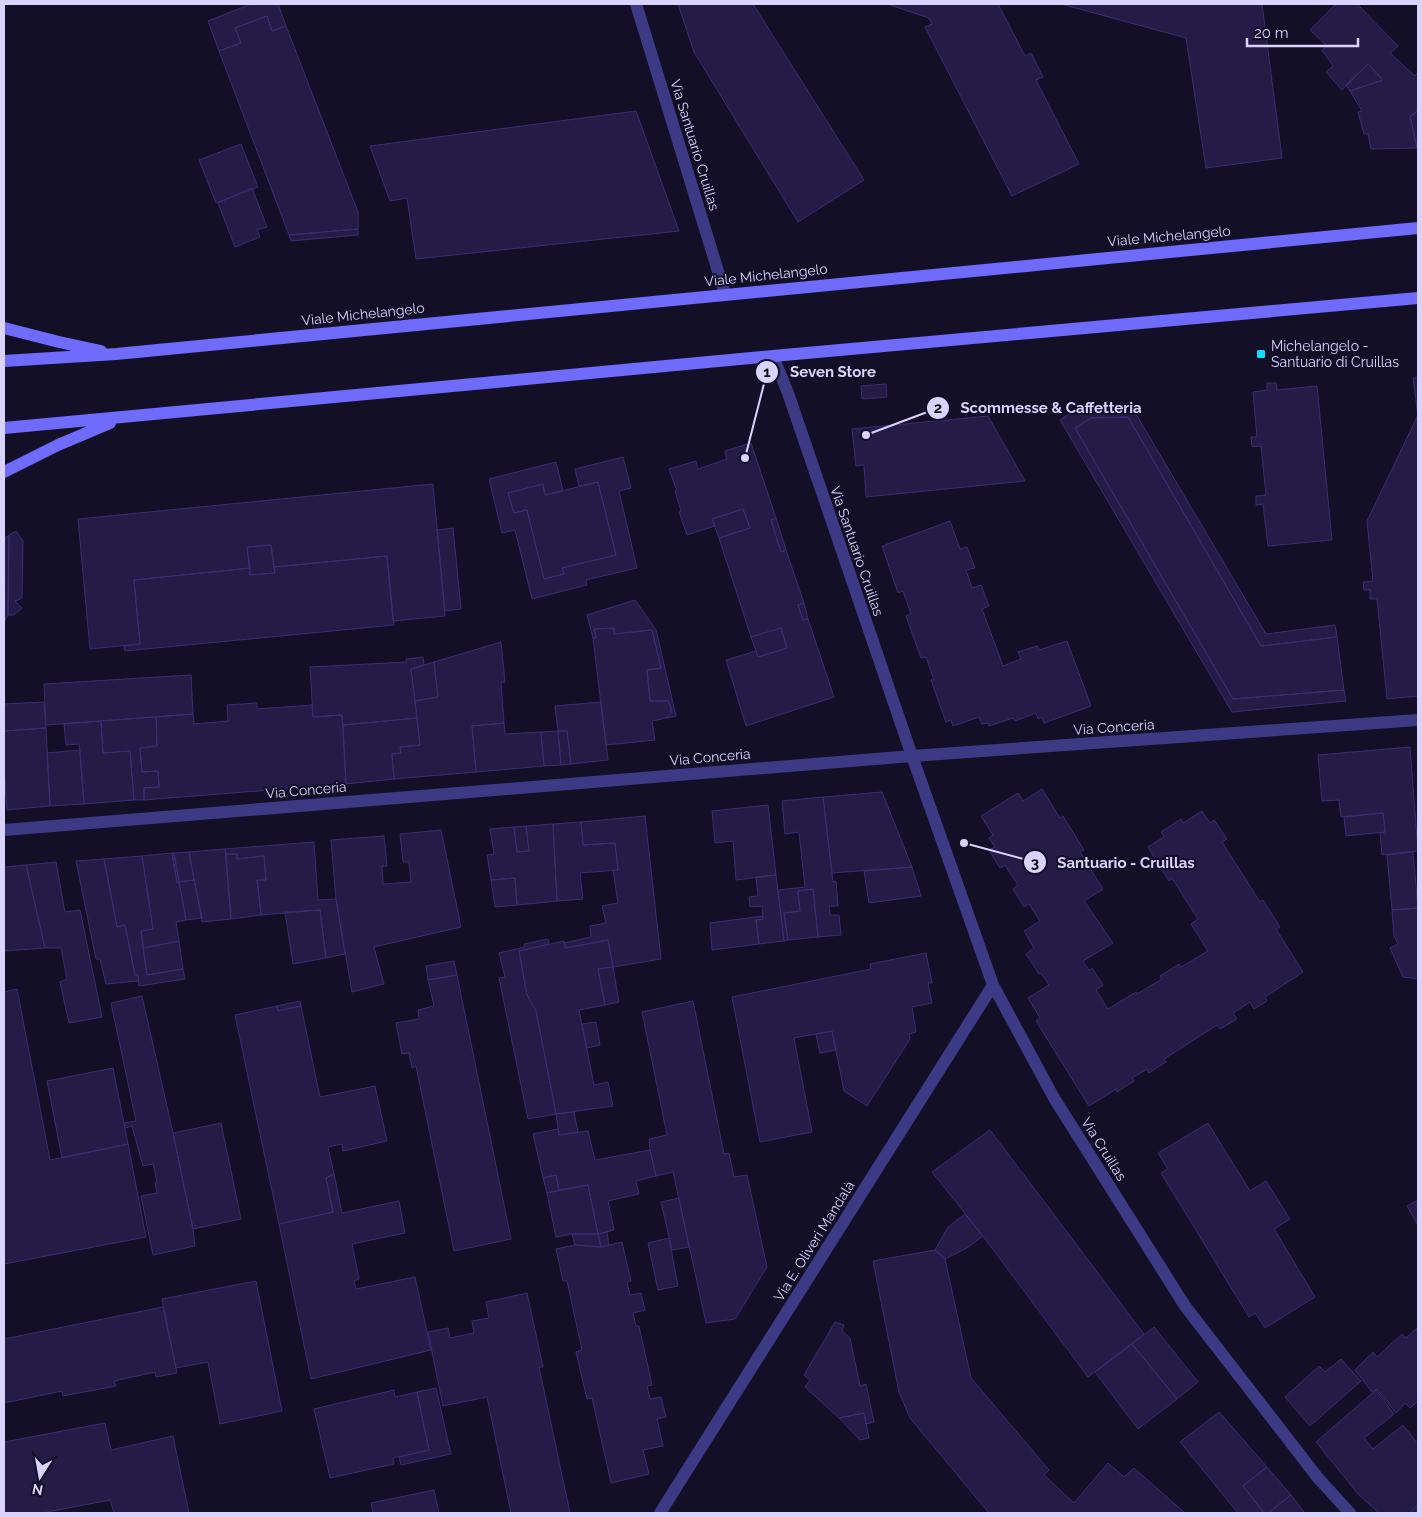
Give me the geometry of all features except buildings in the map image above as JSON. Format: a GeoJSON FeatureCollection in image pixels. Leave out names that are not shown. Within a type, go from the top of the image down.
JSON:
{"type":"FeatureCollection","features":[{"type":"Feature","properties":{"kind":"street","name":"Via Santuario Cruillas"},"geometry":{"type":"LineString","coordinates":[[636,4],[725,294]]}},
{"type":"Feature","properties":{"kind":"street","name":"Viale Michelangelo"},"geometry":{"type":"LineString","coordinates":[[4,361],[116,354],[1418,228]]}},
{"type":"Feature","properties":{"kind":"street"},"geometry":{"type":"LineString","coordinates":[[4,428],[1418,298]]}},
{"type":"Feature","properties":{"kind":"street"},"geometry":{"type":"LineString","coordinates":[[4,328],[116,354]]}},
{"type":"Feature","properties":{"kind":"street","name":"Via Santuario Cruillas"},"geometry":{"type":"LineString","coordinates":[[773,356],[788,393],[912,756]]}},
{"type":"Feature","properties":{"kind":"street"},"geometry":{"type":"LineString","coordinates":[[4,472],[58,445],[123,418]]}},
{"type":"Feature","properties":{"kind":"street","name":"Via Conceria"},"geometry":{"type":"LineString","coordinates":[[4,830],[912,756],[1418,720]]}},
{"type":"Feature","properties":{"kind":"street","name":"Via Cruillas"},"geometry":{"type":"LineString","coordinates":[[912,756],[993,985],[1054,1098],[1185,1306],[1318,1478],[1350,1513]]}},
{"type":"Feature","properties":{"kind":"street","name":"Via E. Oliveri Mandalà"},"geometry":{"type":"LineString","coordinates":[[660,1513],[993,985]]}},
{"type":"Feature","properties":{"kind":"place","name":"Michelangelo - Santuario di Cruillas"},"geometry":{"type":"Point","coordinates":[1261,354]}},
{"type":"Feature","properties":{"kind":"place","name":"Scommesse & Caffetteria"},"geometry":{"type":"Point","coordinates":[866,435]}},
{"type":"Feature","properties":{"kind":"place","name":"Seven Store"},"geometry":{"type":"Point","coordinates":[745,458]}},
{"type":"Feature","properties":{"kind":"place","name":"Santuario - Cruillas"},"geometry":{"type":"Point","coordinates":[964,843]}}]}
